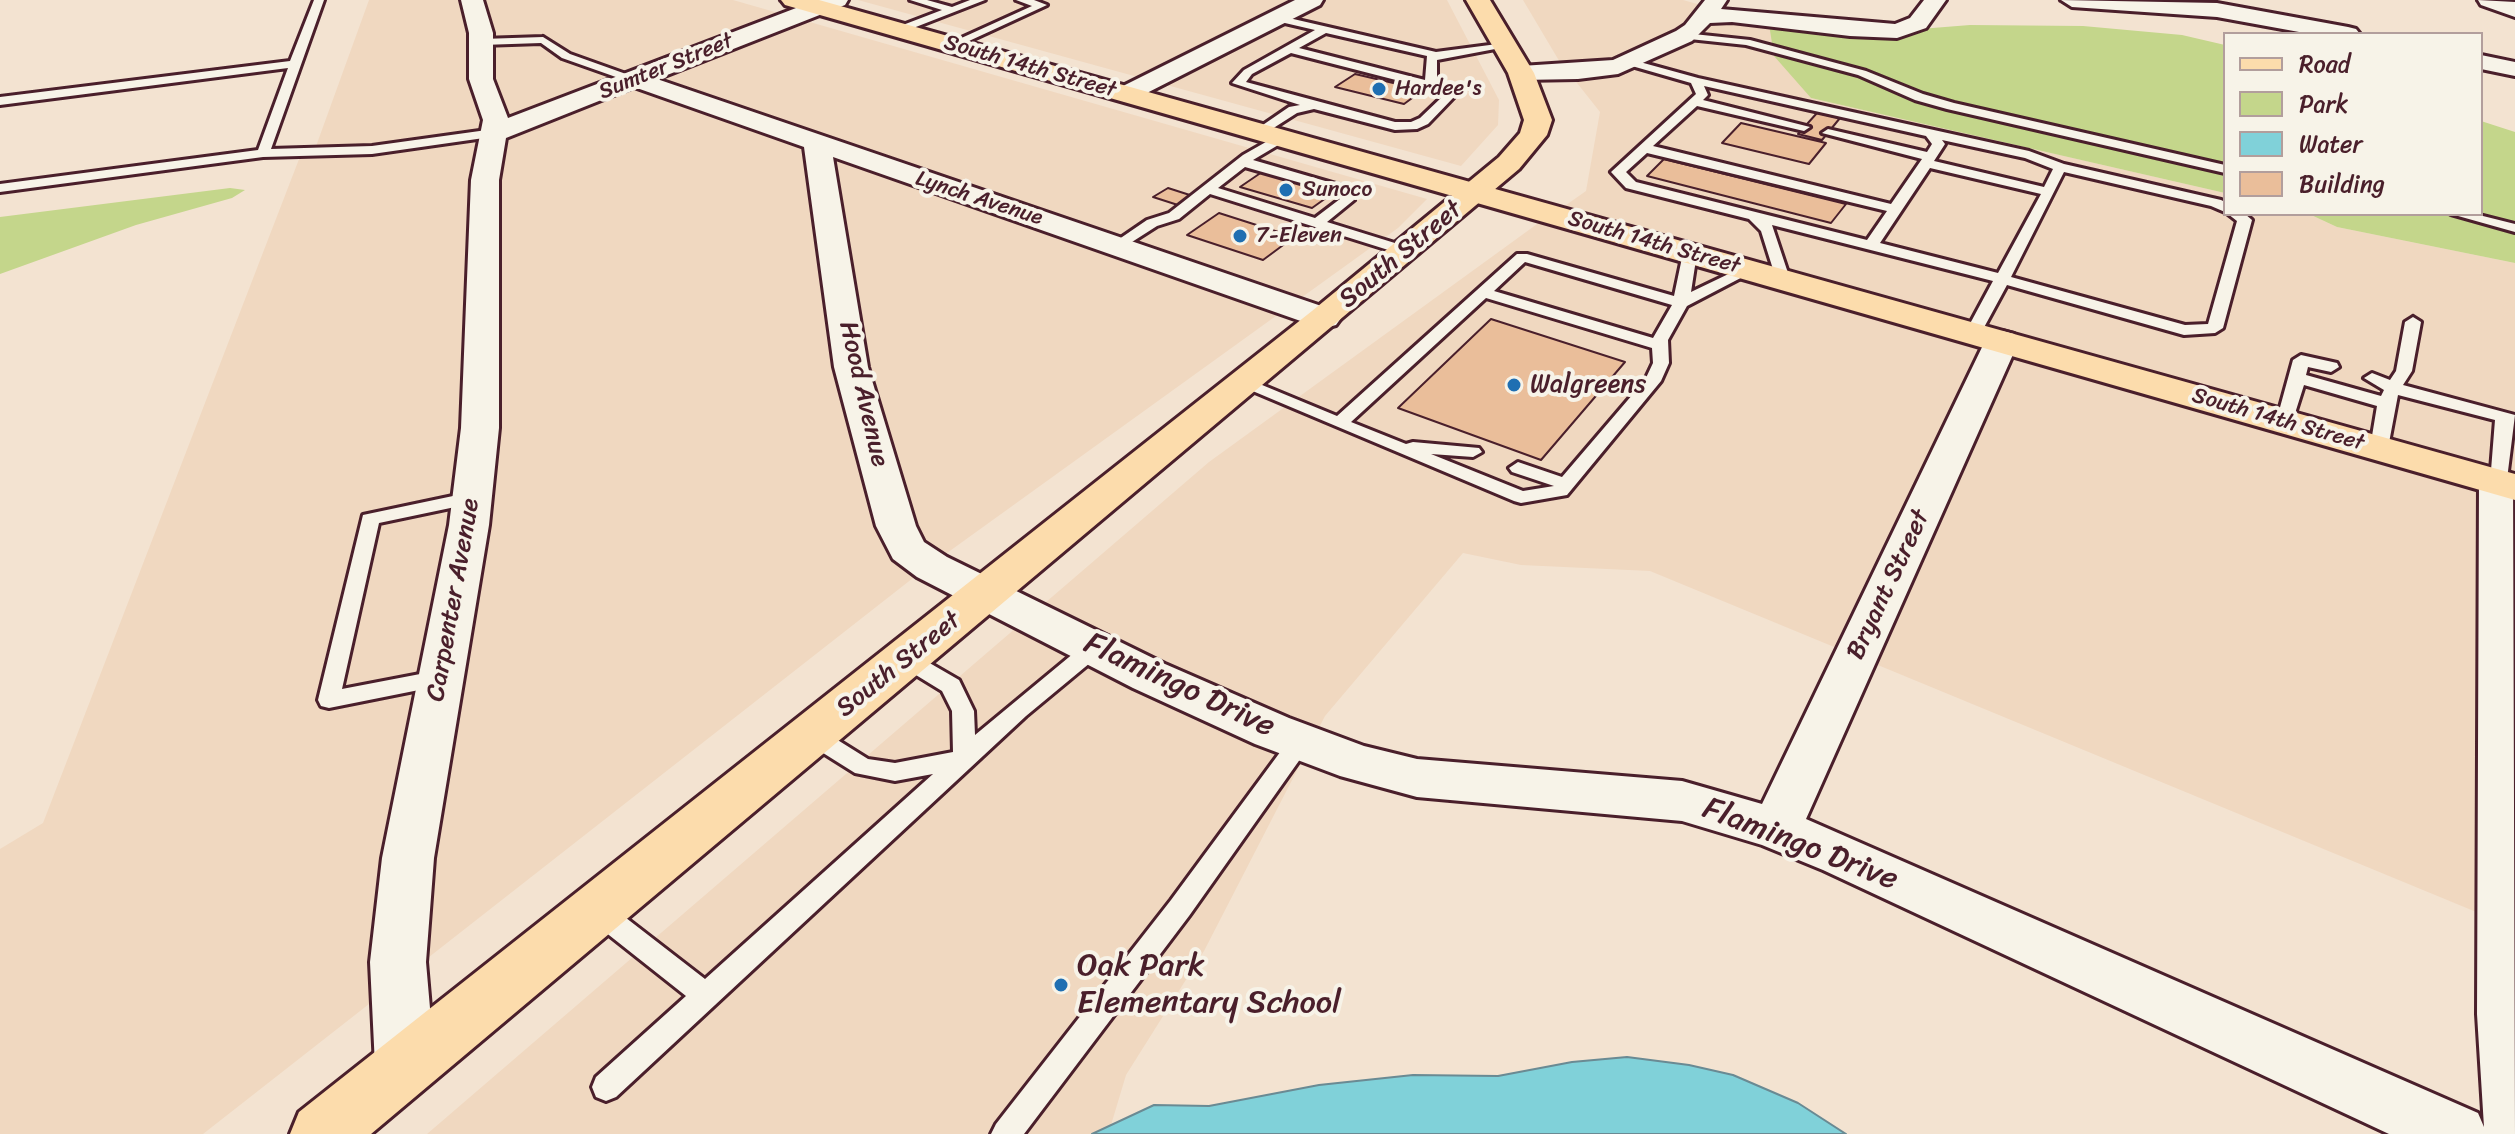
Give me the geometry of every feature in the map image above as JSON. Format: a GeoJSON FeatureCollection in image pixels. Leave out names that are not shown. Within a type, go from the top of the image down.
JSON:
{"type":"FeatureCollection","features":[{"type":"Feature","properties":{"kind":"main road","name":"South Street"},"geometry":{"type":"LineString","coordinates":[[322,1134],[1244,384],[1509,163],[1533,135],[1538,120],[1521,73],[1478,0]]}},
{"type":"Feature","properties":{"kind":"main road","name":"South 14th Street"},"geometry":{"type":"LineString","coordinates":[[816,2],[899,30],[2507,485]]}},
{"type":"Feature","properties":{"kind":"street"},"geometry":{"type":"LineString","coordinates":[[472,0],[482,42],[481,79],[496,120],[494,133]]}},
{"type":"Feature","properties":{"kind":"street"},"geometry":{"type":"LineString","coordinates":[[1126,94],[1312,0]]}},
{"type":"Feature","properties":{"kind":"street"},"geometry":{"type":"LineString","coordinates":[[1521,73],[1600,71],[1629,62],[1684,36],[1710,9],[1732,15],[1897,31],[1918,23],[1935,0]]}},
{"type":"Feature","properties":{"kind":"street"},"geometry":{"type":"LineString","coordinates":[[2072,0],[2227,11],[2337,32]]}},
{"type":"Feature","properties":{"kind":"street"},"geometry":{"type":"LineString","coordinates":[[2489,0],[2515,10]]}},
{"type":"Feature","properties":{"kind":"street","name":"Sumter Street"},"geometry":{"type":"LineString","coordinates":[[494,133],[634,79],[816,2]]}},
{"type":"Feature","properties":{"kind":"street"},"geometry":{"type":"LineString","coordinates":[[2483,62],[2515,69]]}},
{"type":"Feature","properties":{"kind":"street","name":"Lynch Avenue"},"geometry":{"type":"LineString","coordinates":[[634,79],[817,145],[1324,318]]}},
{"type":"Feature","properties":{"kind":"street","name":"Carpenter Avenue"},"geometry":{"type":"LineString","coordinates":[[405,1066],[399,947],[408,858],[472,498],[480,428],[485,180],[494,133]]}},
{"type":"Feature","properties":{"kind":"street","name":"Hood Avenue"},"geometry":{"type":"LineString","coordinates":[[817,145],[851,367],[896,526],[908,550],[932,567],[987,593]]}},
{"type":"Feature","properties":{"kind":"street","name":"Bryant Street"},"geometry":{"type":"LineString","coordinates":[[1776,829],[1988,337]]}},
{"type":"Feature","properties":{"kind":"street"},"geometry":{"type":"LineString","coordinates":[[2507,485],[2506,1014],[2515,1128]]}},
{"type":"Feature","properties":{"kind":"street","name":"Flamingo Drive"},"geometry":{"type":"LineString","coordinates":[[987,593],[1149,676],[1300,742],[1357,763],[1417,778],[1682,801],[1776,829],[1841,855],[2456,1134]]}},
{"type":"Feature","properties":{"kind":"lane"},"geometry":{"type":"LineString","coordinates":[[263,153],[319,0]]}},
{"type":"Feature","properties":{"kind":"lane"},"geometry":{"type":"LineString","coordinates":[[915,0],[952,10]]}},
{"type":"Feature","properties":{"kind":"lane"},"geometry":{"type":"LineString","coordinates":[[899,30],[980,0]]}},
{"type":"Feature","properties":{"kind":"lane"},"geometry":{"type":"LineString","coordinates":[[952,45],[1042,5],[1021,0]]}},
{"type":"Feature","properties":{"kind":"lane"},"geometry":{"type":"LineString","coordinates":[[1276,18],[1436,55],[1505,46]]}},
{"type":"Feature","properties":{"kind":"lane"},"geometry":{"type":"LineString","coordinates":[[1289,49],[1431,86],[1443,90],[1448,97],[1424,121],[1413,126],[1395,126],[1238,83],[1240,77],[1248,72],[1289,49],[1325,29]]}},
{"type":"Feature","properties":{"kind":"lane"},"geometry":{"type":"LineString","coordinates":[[1684,36],[1758,45],[1862,73],[1919,97],[1951,106],[2223,169]]}},
{"type":"Feature","properties":{"kind":"lane"},"geometry":{"type":"LineString","coordinates":[[482,42],[543,40],[566,56],[634,79]]}},
{"type":"Feature","properties":{"kind":"lane"},"geometry":{"type":"LineString","coordinates":[[1431,86],[1431,59],[1436,55]]}},
{"type":"Feature","properties":{"kind":"lane"},"geometry":{"type":"LineString","coordinates":[[1629,62],[1696,81],[2029,155],[2060,167],[2223,207]]}},
{"type":"Feature","properties":{"kind":"lane"},"geometry":{"type":"LineString","coordinates":[[0,101],[295,64]]}},
{"type":"Feature","properties":{"kind":"lane"},"geometry":{"type":"LineString","coordinates":[[1696,81],[1702,95],[1618,172],[1631,185],[2003,279],[2184,330],[2215,328],[2245,220],[2238,216]]}},
{"type":"Feature","properties":{"kind":"lane"},"geometry":{"type":"LineString","coordinates":[[1694,102],[1804,127]]}},
{"type":"Feature","properties":{"kind":"lane"},"geometry":{"type":"LineString","coordinates":[[1116,246],[1152,223],[1174,216],[1211,190],[1244,162],[1293,110],[1314,105]]}},
{"type":"Feature","properties":{"kind":"lane"},"geometry":{"type":"LineString","coordinates":[[0,188],[263,153],[372,150],[494,133]]}},
{"type":"Feature","properties":{"kind":"lane"},"geometry":{"type":"LineString","coordinates":[[1828,133],[2049,192]]}},
{"type":"Feature","properties":{"kind":"lane"},"geometry":{"type":"LineString","coordinates":[[1870,247],[1939,144],[1930,133]]}},
{"type":"Feature","properties":{"kind":"lane"},"geometry":{"type":"LineString","coordinates":[[1644,148],[1895,209]]}},
{"type":"Feature","properties":{"kind":"lane"},"geometry":{"type":"LineString","coordinates":[[1244,162],[1341,190],[1347,200],[1317,223]]}},
{"type":"Feature","properties":{"kind":"lane"},"geometry":{"type":"LineString","coordinates":[[1988,337],[2003,279],[2060,167]]}},
{"type":"Feature","properties":{"kind":"lane"},"geometry":{"type":"LineString","coordinates":[[1211,190],[1406,251]]}},
{"type":"Feature","properties":{"kind":"lane"},"geometry":{"type":"LineString","coordinates":[[2466,216],[2515,228]]}},
{"type":"Feature","properties":{"kind":"lane"},"geometry":{"type":"LineString","coordinates":[[1755,218],[1768,229],[1782,279]]}},
{"type":"Feature","properties":{"kind":"lane"},"geometry":{"type":"LineString","coordinates":[[1244,384],[1521,497],[1560,491],[1653,381],[1661,363],[1660,345],[1665,327],[1681,303],[1690,253]]}},
{"type":"Feature","properties":{"kind":"lane"},"geometry":{"type":"LineString","coordinates":[[1339,423],[1522,257],[1681,303],[1748,270]]}},
{"type":"Feature","properties":{"kind":"lane"},"geometry":{"type":"LineString","coordinates":[[1485,293],[1660,345]]}},
{"type":"Feature","properties":{"kind":"lane"},"geometry":{"type":"LineString","coordinates":[[2379,448],[2390,395],[2404,371],[2413,322]]}},
{"type":"Feature","properties":{"kind":"lane"},"geometry":{"type":"LineString","coordinates":[[2285,422],[2301,360],[2331,367]]}},
{"type":"Feature","properties":{"kind":"lane"},"geometry":{"type":"LineString","coordinates":[[2297,378],[2510,419],[2507,485]]}},
{"type":"Feature","properties":{"kind":"lane"},"geometry":{"type":"LineString","coordinates":[[2372,378],[2390,395]]}},
{"type":"Feature","properties":{"kind":"lane"},"geometry":{"type":"LineString","coordinates":[[1393,446],[1473,452]]}},
{"type":"Feature","properties":{"kind":"lane"},"geometry":{"type":"LineString","coordinates":[[1518,468],[1566,484]]}},
{"type":"Feature","properties":{"kind":"lane"},"geometry":{"type":"LineString","coordinates":[[441,678],[329,700],[370,519],[472,498]]}},
{"type":"Feature","properties":{"kind":"lane"},"geometry":{"type":"LineString","coordinates":[[606,1087],[965,759],[1094,648]]}},
{"type":"Feature","properties":{"kind":"lane"},"geometry":{"type":"LineString","coordinates":[[906,659],[951,686],[963,711],[965,759]]}},
{"type":"Feature","properties":{"kind":"lane"},"geometry":{"type":"LineString","coordinates":[[812,735],[863,767],[895,772],[965,759]]}},
{"type":"Feature","properties":{"kind":"lane"},"geometry":{"type":"LineString","coordinates":[[1006,1134],[1180,908],[1300,742]]}},
{"type":"Feature","properties":{"kind":"lane"},"geometry":{"type":"LineString","coordinates":[[596,910],[706,995]]}},
{"type":"Feature","properties":{"kind":"shaded area"},"geometry":{"type":"Polygon","coordinates":[[[369,0],[733,0],[1427,199],[1398,228],[922,571],[203,1134],[0,1134],[0,849],[43,823],[301,154],[315,149],[369,0]]]}},
{"type":"Feature","properties":{"kind":"shaded area"},"geometry":{"type":"Polygon","coordinates":[[[858,0],[1447,0],[1499,100],[1498,125],[1461,166],[858,0]]]}},
{"type":"Feature","properties":{"kind":"shaded area"},"geometry":{"type":"Polygon","coordinates":[[[1523,0],[1683,0],[1769,24],[1812,98],[2223,193],[2223,216],[2313,216],[2337,227],[2515,263],[2515,478],[1559,210],[1586,191],[1600,112],[1558,59],[1523,0]]]}},
{"type":"Feature","properties":{"kind":"shaded area"},"geometry":{"type":"Polygon","coordinates":[[[1544,219],[2515,496],[2515,928],[1650,571],[1521,565],[1463,553],[1325,716],[1204,951],[1126,1075],[1111,1125],[1092,1134],[427,1134],[1209,462],[1544,219]]]}},
{"type":"Feature","properties":{"kind":"green space"},"geometry":{"type":"Polygon","coordinates":[[[1769,24],[1920,29],[1970,25],[2083,26],[2182,35],[2223,45],[2223,193],[1811,98],[1774,56],[1769,24]]]}},
{"type":"Feature","properties":{"kind":"green space"},"geometry":{"type":"Polygon","coordinates":[[[2483,122],[2515,132],[2515,263],[2337,227],[2313,216],[2483,216],[2483,122]]]}},
{"type":"Feature","properties":{"kind":"green space"},"geometry":{"type":"Polygon","coordinates":[[[230,188],[245,190],[232,198],[136,225],[0,274],[0,217],[230,188]]]}},
{"type":"Feature","properties":{"kind":"water"},"geometry":{"type":"Polygon","coordinates":[[[1627,1057],[1689,1065],[1733,1075],[1798,1103],[1846,1134],[1092,1134],[1154,1105],[1209,1106],[1319,1085],[1413,1075],[1498,1076],[1572,1062],[1627,1057]]]}},
{"type":"Feature","properties":{"kind":"building","name":"Hardee's"},"geometry":{"type":"Polygon","coordinates":[[[1355,74],[1423,90],[1404,104],[1335,87],[1355,74]]]}},
{"type":"Feature","properties":{"kind":"building"},"geometry":{"type":"Polygon","coordinates":[[[1817,113],[1840,118],[1822,140],[1798,134],[1817,113]]]}},
{"type":"Feature","properties":{"kind":"building"},"geometry":{"type":"Polygon","coordinates":[[[1741,123],[1826,143],[1809,164],[1722,143],[1741,123]]]}},
{"type":"Feature","properties":{"kind":"building"},"geometry":{"type":"Polygon","coordinates":[[[1664,159],[1846,204],[1831,223],[1647,176],[1664,159]]]}},
{"type":"Feature","properties":{"kind":"building","name":"Sunoco"},"geometry":{"type":"Polygon","coordinates":[[[1262,172],[1333,193],[1312,208],[1240,187],[1262,172]]]}},
{"type":"Feature","properties":{"kind":"building"},"geometry":{"type":"Polygon","coordinates":[[[1168,188],[1196,197],[1181,206],[1153,197],[1168,188]]]}},
{"type":"Feature","properties":{"kind":"building","name":"7-Eleven"},"geometry":{"type":"Polygon","coordinates":[[[1219,213],[1294,237],[1263,260],[1187,235],[1219,213]]]}},
{"type":"Feature","properties":{"kind":"building","name":"Walgreens"},"geometry":{"type":"Polygon","coordinates":[[[1491,319],[1625,362],[1541,460],[1398,408],[1491,319]]]}},
{"type":"Feature","properties":{"kind":"place","name":"Hardee's"},"geometry":{"type":"Point","coordinates":[1379,89]}},
{"type":"Feature","properties":{"kind":"place","name":"Sunoco"},"geometry":{"type":"Point","coordinates":[1286,190]}},
{"type":"Feature","properties":{"kind":"place","name":"7-Eleven"},"geometry":{"type":"Point","coordinates":[1240,236]}},
{"type":"Feature","properties":{"kind":"place","name":"Walgreens"},"geometry":{"type":"Point","coordinates":[1514,385]}},
{"type":"Feature","properties":{"kind":"place","name":"Oak Park Elementary School"},"geometry":{"type":"Point","coordinates":[1061,985]}}]}
